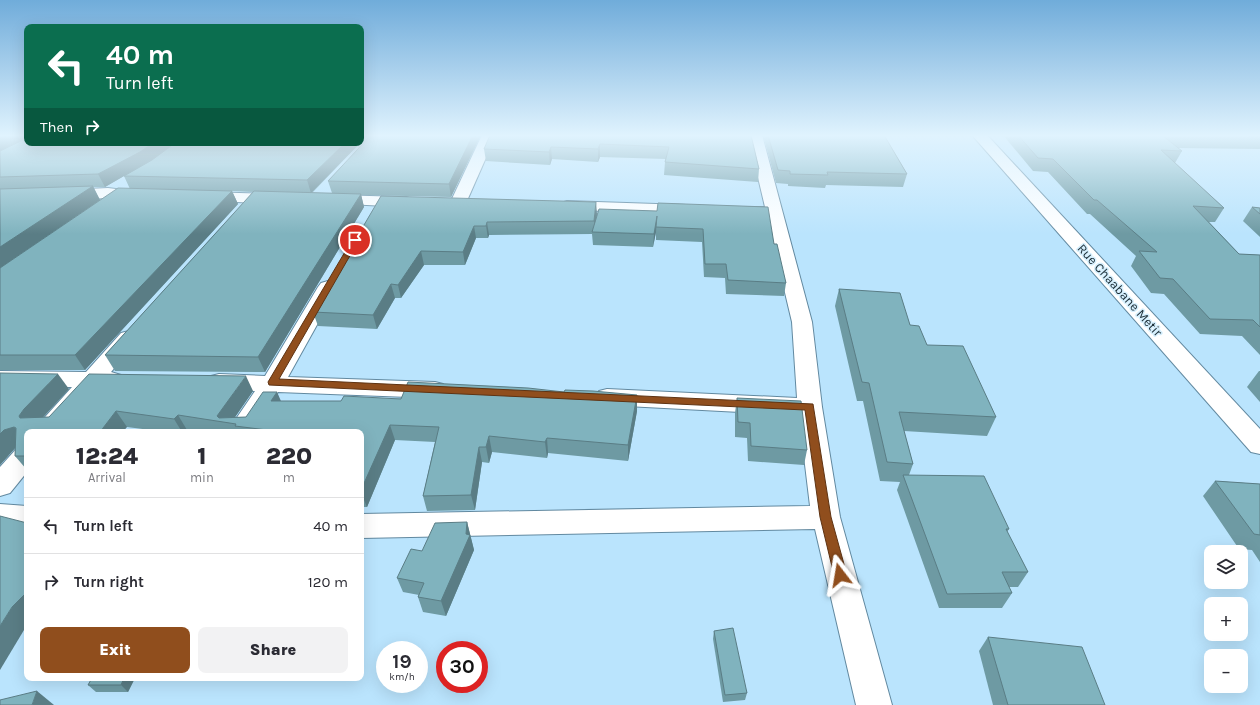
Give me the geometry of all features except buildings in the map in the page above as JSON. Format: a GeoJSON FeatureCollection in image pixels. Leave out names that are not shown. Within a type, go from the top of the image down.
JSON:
{"type":"FeatureCollection","features":[{"type":"Feature","properties":{"kind":"street"},"geometry":{"type":"LineString","coordinates":[[459,203],[474,168]]}},
{"type":"Feature","properties":{"kind":"street"},"geometry":{"type":"LineString","coordinates":[[760,168],[774,212],[802,322],[810,407],[826,517],[874,705]]}},
{"type":"Feature","properties":{"kind":"street","name":"Rue Chaabane Metir"},"geometry":{"type":"LineString","coordinates":[[1009,168],[1260,445]]}},
{"type":"Feature","properties":{"kind":"street"},"geometry":{"type":"LineString","coordinates":[[110,199],[133,180]]}},
{"type":"Feature","properties":{"kind":"street"},"geometry":{"type":"LineString","coordinates":[[321,194],[378,202],[422,202]]}},
{"type":"Feature","properties":{"kind":"street"},"geometry":{"type":"LineString","coordinates":[[52,196],[110,199],[159,196]]}},
{"type":"Feature","properties":{"kind":"street"},"geometry":{"type":"LineString","coordinates":[[191,197],[293,199]]}},
{"type":"Feature","properties":{"kind":"street"},"geometry":{"type":"LineString","coordinates":[[238,216],[254,198]]}},
{"type":"Feature","properties":{"kind":"street"},"geometry":{"type":"LineString","coordinates":[[366,222],[378,202]]}},
{"type":"Feature","properties":{"kind":"street"},"geometry":{"type":"LineString","coordinates":[[553,206],[702,210]]}},
{"type":"Feature","properties":{"kind":"street"},"geometry":{"type":"LineString","coordinates":[[726,211],[774,212]]}},
{"type":"Feature","properties":{"kind":"street"},"geometry":{"type":"LineString","coordinates":[[242,429],[273,382],[339,268]]}},
{"type":"Feature","properties":{"kind":"street"},"geometry":{"type":"LineString","coordinates":[[49,429],[144,322]]}},
{"type":"Feature","properties":{"kind":"street"},"geometry":{"type":"LineString","coordinates":[[0,379],[131,381]]}},
{"type":"Feature","properties":{"kind":"street"},"geometry":{"type":"LineString","coordinates":[[202,382],[273,382],[454,390]]}},
{"type":"Feature","properties":{"kind":"street"},"geometry":{"type":"LineString","coordinates":[[589,397],[810,407]]}},
{"type":"Feature","properties":{"kind":"street"},"geometry":{"type":"LineString","coordinates":[[0,485],[24,457]]}},
{"type":"Feature","properties":{"kind":"street"},"geometry":{"type":"LineString","coordinates":[[0,516],[24,518]]}},
{"type":"Feature","properties":{"kind":"street"},"geometry":{"type":"LineString","coordinates":[[364,526],[826,517]]}},
{"type":"Feature","properties":{"kind":"route"},"geometry":{"type":"LineString","coordinates":[[355,240],[273,382],[810,407],[826,517],[840,575]]}}]}
